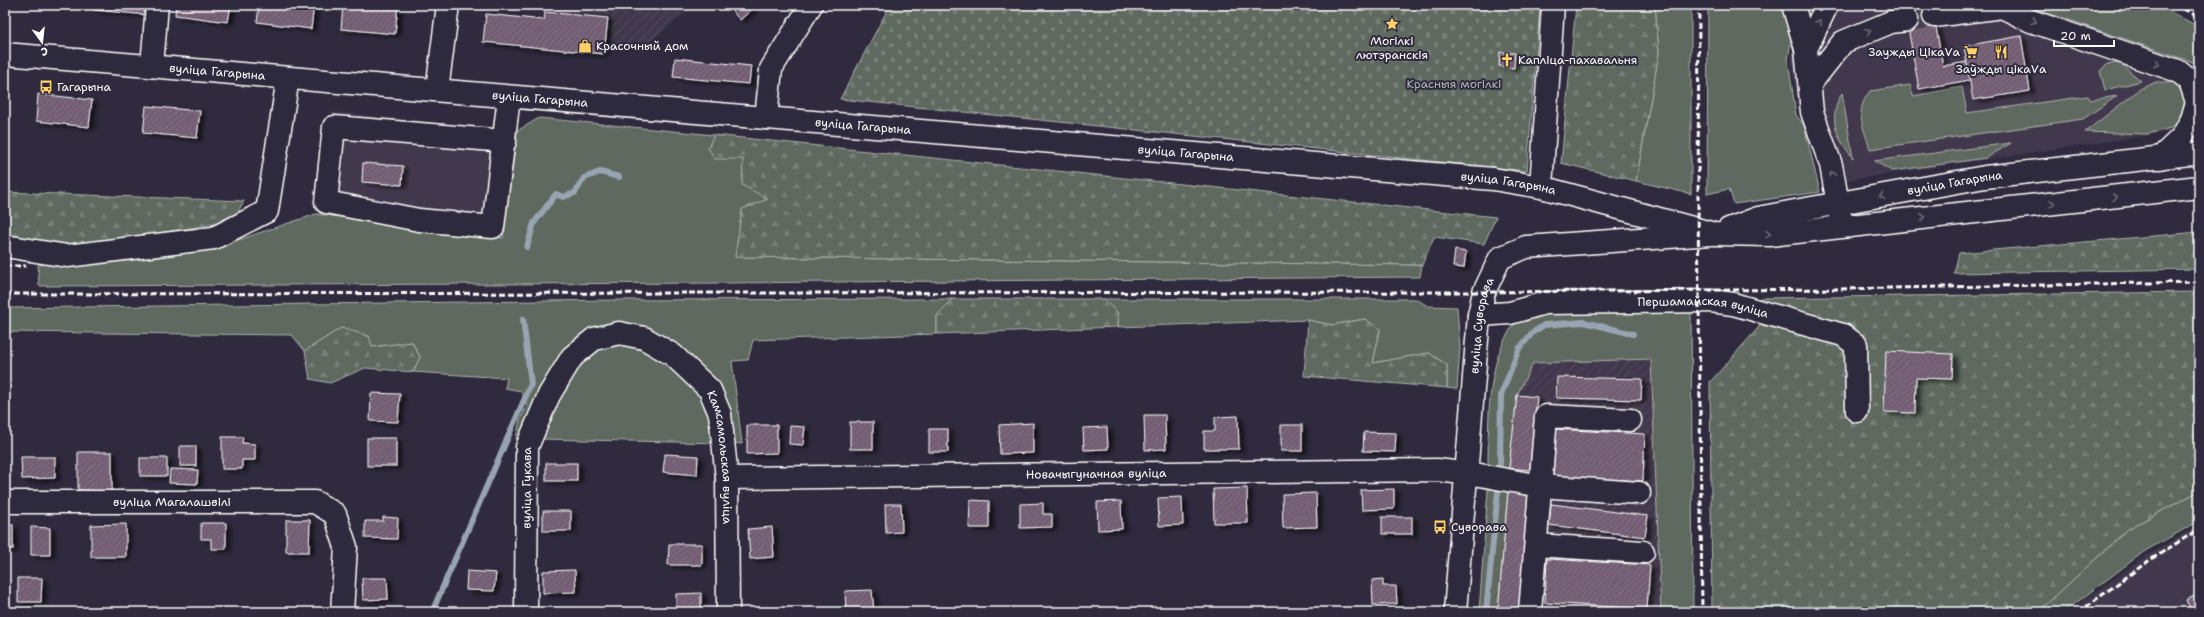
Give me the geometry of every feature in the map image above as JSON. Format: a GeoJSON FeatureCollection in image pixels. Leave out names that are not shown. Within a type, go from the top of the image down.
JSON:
{"type":"FeatureCollection","features":[{"type":"Feature","properties":{"kind":"main road"},"geometry":{"type":"LineString","coordinates":[[152,66],[157,5]]}},
{"type":"Feature","properties":{"kind":"main road"},"geometry":{"type":"LineString","coordinates":[[436,90],[448,5]]}},
{"type":"Feature","properties":{"kind":"main road"},"geometry":{"type":"LineString","coordinates":[[766,118],[771,69],[812,5]]}},
{"type":"Feature","properties":{"kind":"main road"},"geometry":{"type":"LineString","coordinates":[[1541,187],[1553,5]]}},
{"type":"Feature","properties":{"kind":"main road"},"geometry":{"type":"LineString","coordinates":[[1793,5],[1806,49],[1812,112],[1831,165],[1842,226]]}},
{"type":"Feature","properties":{"kind":"main road"},"geometry":{"type":"LineString","coordinates":[[1806,49],[1827,5]]}},
{"type":"Feature","properties":{"kind":"main road"},"geometry":{"type":"LineString","coordinates":[[1934,16],[2000,6],[2030,21],[2178,71],[2190,81],[2198,102],[2192,119],[2182,137],[2160,158]]}},
{"type":"Feature","properties":{"kind":"main road"},"geometry":{"type":"LineString","coordinates":[[1810,84],[1843,42],[1891,22],[1907,20]]}},
{"type":"Feature","properties":{"kind":"main road","name":"вуліца Гагарына"},"geometry":{"type":"LineString","coordinates":[[5,54],[1493,179],[1541,187],[1714,234],[1770,235],[2030,205],[2199,188]]}},
{"type":"Feature","properties":{"kind":"main road"},"geometry":{"type":"LineString","coordinates":[[5,246],[66,256],[214,238],[267,211],[288,78]]}},
{"type":"Feature","properties":{"kind":"main road"},"geometry":{"type":"LineString","coordinates":[[505,141],[334,127],[326,202],[419,220],[493,227],[505,141],[509,97]]}},
{"type":"Feature","properties":{"kind":"main road","name":"вуліца Гагарына"},"geometry":{"type":"LineString","coordinates":[[1714,234],[1758,218],[1985,177],[2199,153]]}},
{"type":"Feature","properties":{"kind":"main road"},"geometry":{"type":"LineString","coordinates":[[2030,205],[2020,197],[2018,189],[2020,180],[2031,172]]}},
{"type":"Feature","properties":{"kind":"main road","name":"вуліца Суворава"},"geometry":{"type":"LineString","coordinates":[[1455,612],[1465,473],[1479,315],[1484,292],[1500,258],[1526,247],[1714,234]]}},
{"type":"Feature","properties":{"kind":"main road","name":"Першамайская вуліца"},"geometry":{"type":"LineString","coordinates":[[1479,315],[1510,313],[1545,303],[1711,301],[1733,304],[1843,335],[1856,344],[1856,411]]}},
{"type":"Feature","properties":{"kind":"main road","name":"Камсамольская вуліца"},"geometry":{"type":"LineString","coordinates":[[619,333],[644,338],[673,355],[710,390],[720,414],[727,478],[728,612]]}},
{"type":"Feature","properties":{"kind":"main road","name":"вуліца Гукава"},"geometry":{"type":"LineString","coordinates":[[526,612],[527,447],[549,394],[572,357],[594,339],[619,333]]}},
{"type":"Feature","properties":{"kind":"main road"},"geometry":{"type":"LineString","coordinates":[[1530,612],[1546,416],[1630,420]]}},
{"type":"Feature","properties":{"kind":"main road","name":"Новачыгуначная вуліца"},"geometry":{"type":"LineString","coordinates":[[727,478],[1437,470],[1465,473],[1540,486],[1639,493]]}},
{"type":"Feature","properties":{"kind":"main road","name":"вуліца Магалашвілі"},"geometry":{"type":"LineString","coordinates":[[5,502],[315,502],[335,514],[346,547],[342,612]]}},
{"type":"Feature","properties":{"kind":"main road"},"geometry":{"type":"LineString","coordinates":[[1536,545],[1643,552]]}},
{"type":"Feature","properties":{"kind":"shaded area"},"geometry":{"type":"Polygon","coordinates":[[[477,5],[695,5],[647,44],[610,51],[611,16],[477,5]]]}},
{"type":"Feature","properties":{"kind":"shaded area"},"geometry":{"type":"Polygon","coordinates":[[[1804,5],[2040,5],[2197,59],[2199,69],[2199,123],[2197,128],[1828,183],[1808,125],[1798,108],[1791,59],[1798,16],[1804,5]]]}},
{"type":"Feature","properties":{"kind":"shaded area"},"geometry":{"type":"Polygon","coordinates":[[[332,112],[517,131],[503,238],[316,214],[332,112]]]}},
{"type":"Feature","properties":{"kind":"shaded area"},"geometry":{"type":"Polygon","coordinates":[[[1651,358],[1661,612],[1498,612],[1517,395],[1533,363],[1651,358]]]}},
{"type":"Feature","properties":{"kind":"shaded area"},"geometry":{"type":"Polygon","coordinates":[[[2199,525],[2199,586],[2162,612],[2068,612],[2143,558],[2199,525]]]}},
{"type":"Feature","properties":{"kind":"shaded area"},"geometry":{"type":"Polygon","coordinates":[[[2199,586],[2199,612],[2162,612],[2199,586]]]}},
{"type":"Feature","properties":{"kind":"green space","name":"Красныя могілкі"},"geometry":{"type":"Polygon","coordinates":[[[890,5],[1540,5],[1527,171],[840,99],[890,5]]]}},
{"type":"Feature","properties":{"kind":"green space"},"geometry":{"type":"Polygon","coordinates":[[[1576,5],[1655,5],[1659,53],[1636,181],[1561,163],[1576,5]]]}},
{"type":"Feature","properties":{"kind":"green space"},"geometry":{"type":"Polygon","coordinates":[[[1655,5],[1691,5],[1691,194],[1636,181],[1659,53],[1655,5]]]}},
{"type":"Feature","properties":{"kind":"green space"},"geometry":{"type":"Polygon","coordinates":[[[1708,5],[1802,5],[1795,15],[1788,60],[1796,115],[1804,125],[1820,192],[1734,204],[1729,189],[1707,194],[1708,5]]]}},
{"type":"Feature","properties":{"kind":"green space"},"geometry":{"type":"Polygon","coordinates":[[[2019,5],[2157,5],[2199,27],[2199,64],[2066,19],[2019,5]]]}},
{"type":"Feature","properties":{"kind":"green space"},"geometry":{"type":"Polygon","coordinates":[[[2120,63],[2141,81],[2105,90],[2100,71],[2107,64],[2120,63]]]}},
{"type":"Feature","properties":{"kind":"green space"},"geometry":{"type":"Polygon","coordinates":[[[2156,82],[2173,82],[2184,91],[2187,104],[2178,126],[2148,134],[2085,132],[2140,89],[2156,82]]]}},
{"type":"Feature","properties":{"kind":"green space"},"geometry":{"type":"Polygon","coordinates":[[[1910,85],[1913,96],[1962,87],[1967,113],[2088,96],[2091,100],[2117,96],[2083,119],[1870,149],[1861,119],[1861,112],[1865,99],[1870,91],[1910,85]]]}},
{"type":"Feature","properties":{"kind":"green space"},"geometry":{"type":"Polygon","coordinates":[[[1842,93],[1853,158],[1842,142],[1836,127],[1835,111],[1842,93]]]}},
{"type":"Feature","properties":{"kind":"green space"},"geometry":{"type":"Polygon","coordinates":[[[539,118],[714,135],[708,148],[743,159],[768,199],[742,210],[735,257],[1422,265],[1420,277],[722,283],[39,286],[38,265],[217,247],[316,214],[503,238],[517,131],[539,118]]]}},
{"type":"Feature","properties":{"kind":"green space"},"geometry":{"type":"Polygon","coordinates":[[[714,135],[1496,217],[1484,244],[1434,237],[1422,265],[735,257],[742,209],[768,199],[742,185],[743,159],[715,159],[708,148],[714,135]]]}},
{"type":"Feature","properties":{"kind":"green space"},"geometry":{"type":"Polygon","coordinates":[[[2011,143],[1986,158],[1892,171],[1874,161],[2011,143]]]}},
{"type":"Feature","properties":{"kind":"green space"},"geometry":{"type":"Polygon","coordinates":[[[5,192],[244,201],[233,221],[104,242],[5,251],[5,192]]]}},
{"type":"Feature","properties":{"kind":"green space"},"geometry":{"type":"Polygon","coordinates":[[[2199,232],[2199,269],[1954,273],[1959,253],[2199,232]]]}},
{"type":"Feature","properties":{"kind":"green space"},"geometry":{"type":"Polygon","coordinates":[[[2199,292],[2199,491],[2128,529],[2038,612],[1712,612],[1710,382],[1759,327],[1757,303],[1760,298],[2199,292]]]}},
{"type":"Feature","properties":{"kind":"green space"},"geometry":{"type":"Polygon","coordinates":[[[952,299],[937,316],[937,334],[753,340],[748,360],[732,361],[742,444],[728,443],[675,351],[592,331],[525,439],[516,439],[520,419],[527,406],[521,391],[505,388],[507,378],[413,372],[420,357],[412,342],[372,347],[341,328],[305,351],[292,335],[5,332],[5,308],[619,300],[952,299]]]}},
{"type":"Feature","properties":{"kind":"green space"},"geometry":{"type":"Polygon","coordinates":[[[952,299],[1103,299],[1118,313],[1118,327],[937,334],[937,316],[952,299]]]}},
{"type":"Feature","properties":{"kind":"green space"},"geometry":{"type":"Polygon","coordinates":[[[1103,299],[1416,299],[1428,306],[1457,307],[1460,348],[1457,389],[1447,388],[1447,365],[1429,353],[1373,363],[1380,330],[1365,319],[1332,325],[1308,320],[1118,327],[1118,313],[1103,299]]]}},
{"type":"Feature","properties":{"kind":"green space"},"geometry":{"type":"Polygon","coordinates":[[[1691,306],[1693,612],[1661,612],[1651,359],[1533,363],[1517,395],[1509,468],[1503,470],[1495,470],[1488,464],[1489,405],[1495,365],[1502,346],[1511,329],[1523,314],[1691,306]]]}},
{"type":"Feature","properties":{"kind":"green space"},"geometry":{"type":"Polygon","coordinates":[[[1365,319],[1380,329],[1373,363],[1429,353],[1447,365],[1447,388],[1304,376],[1308,320],[1332,325],[1365,319]]]}},
{"type":"Feature","properties":{"kind":"green space"},"geometry":{"type":"Polygon","coordinates":[[[341,328],[369,336],[372,347],[412,342],[420,357],[413,372],[365,368],[330,383],[310,379],[305,351],[341,328]]]}},
{"type":"Feature","properties":{"kind":"green space"},"geometry":{"type":"Polygon","coordinates":[[[596,343],[643,344],[706,393],[719,443],[539,439],[576,360],[596,343]]]}},
{"type":"Feature","properties":{"kind":"green space"},"geometry":{"type":"Polygon","coordinates":[[[1494,485],[1508,491],[1498,612],[1479,612],[1488,489],[1494,485]]]}},
{"type":"Feature","properties":{"kind":"green space"},"geometry":{"type":"Polygon","coordinates":[[[2199,491],[2199,521],[2145,551],[2064,612],[2038,612],[2128,529],[2199,491]]]}},
{"type":"Feature","properties":{"kind":"building"},"geometry":{"type":"Polygon","coordinates":[[[95,5],[149,5],[148,15],[94,10],[95,5]]]}},
{"type":"Feature","properties":{"kind":"building"},"geometry":{"type":"Polygon","coordinates":[[[176,5],[231,5],[228,22],[175,15],[176,5]]]}},
{"type":"Feature","properties":{"kind":"building"},"geometry":{"type":"Polygon","coordinates":[[[259,5],[314,5],[311,29],[257,22],[259,5]]]}},
{"type":"Feature","properties":{"kind":"building"},"geometry":{"type":"Polygon","coordinates":[[[343,5],[398,5],[395,34],[341,29],[343,5]]]}},
{"type":"Feature","properties":{"kind":"building"},"geometry":{"type":"Polygon","coordinates":[[[727,5],[757,5],[740,20],[727,5]]]}},
{"type":"Feature","properties":{"kind":"building"},"geometry":{"type":"Polygon","coordinates":[[[1904,5],[1932,5],[1943,66],[1967,62],[1970,80],[1919,89],[1904,5]]]}},
{"type":"Feature","properties":{"kind":"building"},"geometry":{"type":"Polygon","coordinates":[[[545,12],[608,18],[604,54],[483,42],[486,14],[544,20],[545,12]]]}},
{"type":"Feature","properties":{"kind":"building"},"geometry":{"type":"Polygon","coordinates":[[[2021,36],[2030,91],[1973,100],[1964,46],[2021,36]]]}},
{"type":"Feature","properties":{"kind":"building","name":"Капліца-пахавальня"},"geometry":{"type":"Polygon","coordinates":[[[1500,52],[1515,53],[1514,68],[1499,66],[1500,52]]]}},
{"type":"Feature","properties":{"kind":"building"},"geometry":{"type":"Polygon","coordinates":[[[675,58],[751,66],[749,84],[673,77],[675,58]]]}},
{"type":"Feature","properties":{"kind":"building"},"geometry":{"type":"Polygon","coordinates":[[[38,94],[92,100],[89,127],[36,121],[38,94]]]}},
{"type":"Feature","properties":{"kind":"building"},"geometry":{"type":"Polygon","coordinates":[[[146,106],[200,111],[197,138],[143,133],[146,106]]]}},
{"type":"Feature","properties":{"kind":"building"},"geometry":{"type":"Polygon","coordinates":[[[363,163],[403,166],[402,185],[362,182],[363,163]]]}},
{"type":"Feature","properties":{"kind":"building"},"geometry":{"type":"Polygon","coordinates":[[[1455,250],[1466,252],[1464,268],[1453,267],[1455,250]]]}},
{"type":"Feature","properties":{"kind":"building"},"geometry":{"type":"Polygon","coordinates":[[[1886,351],[1953,354],[1952,379],[1916,378],[1915,413],[1884,412],[1886,351]]]}},
{"type":"Feature","properties":{"kind":"building"},"geometry":{"type":"Polygon","coordinates":[[[1557,377],[1642,379],[1641,400],[1556,398],[1557,377]]]}},
{"type":"Feature","properties":{"kind":"building"},"geometry":{"type":"Polygon","coordinates":[[[371,393],[400,394],[398,422],[370,421],[371,393]]]}},
{"type":"Feature","properties":{"kind":"building"},"geometry":{"type":"Polygon","coordinates":[[[1517,395],[1537,397],[1530,470],[1509,468],[1517,395]]]}},
{"type":"Feature","properties":{"kind":"building"},"geometry":{"type":"Polygon","coordinates":[[[1144,415],[1165,415],[1166,449],[1145,450],[1144,415]]]}},
{"type":"Feature","properties":{"kind":"building"},"geometry":{"type":"Polygon","coordinates":[[[1238,416],[1239,449],[1204,449],[1204,431],[1215,431],[1215,417],[1238,416]]]}},
{"type":"Feature","properties":{"kind":"building"},"geometry":{"type":"Polygon","coordinates":[[[850,422],[873,422],[873,449],[850,449],[850,422]]]}},
{"type":"Feature","properties":{"kind":"building"},"geometry":{"type":"Polygon","coordinates":[[[1033,423],[1033,453],[1000,454],[999,425],[1033,423]]]}},
{"type":"Feature","properties":{"kind":"building"},"geometry":{"type":"Polygon","coordinates":[[[747,425],[777,425],[777,453],[747,454],[747,425]]]}},
{"type":"Feature","properties":{"kind":"building"},"geometry":{"type":"Polygon","coordinates":[[[1281,425],[1302,425],[1302,451],[1281,451],[1281,425]]]}},
{"type":"Feature","properties":{"kind":"building"},"geometry":{"type":"Polygon","coordinates":[[[790,426],[805,427],[803,445],[789,444],[790,426]]]}},
{"type":"Feature","properties":{"kind":"building"},"geometry":{"type":"Polygon","coordinates":[[[1107,427],[1108,449],[1084,450],[1083,428],[1107,427]]]}},
{"type":"Feature","properties":{"kind":"building"},"geometry":{"type":"Polygon","coordinates":[[[929,429],[948,429],[948,452],[929,452],[929,429]]]}},
{"type":"Feature","properties":{"kind":"building"},"geometry":{"type":"Polygon","coordinates":[[[1553,429],[1645,434],[1643,481],[1550,476],[1553,429]]]}},
{"type":"Feature","properties":{"kind":"building"},"geometry":{"type":"Polygon","coordinates":[[[1364,432],[1396,433],[1395,452],[1363,451],[1364,432]]]}},
{"type":"Feature","properties":{"kind":"building"},"geometry":{"type":"Polygon","coordinates":[[[222,437],[243,437],[242,443],[255,444],[255,460],[242,460],[242,469],[222,469],[222,437]]]}},
{"type":"Feature","properties":{"kind":"building"},"geometry":{"type":"Polygon","coordinates":[[[367,438],[396,438],[396,466],[367,466],[367,438]]]}},
{"type":"Feature","properties":{"kind":"building"},"geometry":{"type":"Polygon","coordinates":[[[180,446],[196,446],[196,466],[180,466],[180,446]]]}},
{"type":"Feature","properties":{"kind":"building"},"geometry":{"type":"Polygon","coordinates":[[[78,452],[112,452],[112,491],[78,490],[78,452]]]}},
{"type":"Feature","properties":{"kind":"building"},"geometry":{"type":"Polygon","coordinates":[[[665,454],[698,456],[697,475],[663,472],[665,454]]]}},
{"type":"Feature","properties":{"kind":"building"},"geometry":{"type":"Polygon","coordinates":[[[21,457],[55,457],[55,478],[22,479],[21,457]]]}},
{"type":"Feature","properties":{"kind":"building"},"geometry":{"type":"Polygon","coordinates":[[[140,458],[167,458],[167,476],[140,476],[140,458]]]}},
{"type":"Feature","properties":{"kind":"building"},"geometry":{"type":"Polygon","coordinates":[[[546,463],[577,463],[577,481],[546,481],[546,463]]]}},
{"type":"Feature","properties":{"kind":"building"},"geometry":{"type":"Polygon","coordinates":[[[170,469],[198,470],[197,484],[169,483],[170,469]]]}},
{"type":"Feature","properties":{"kind":"building"},"geometry":{"type":"Polygon","coordinates":[[[1247,488],[1248,523],[1214,523],[1213,489],[1247,488]]]}},
{"type":"Feature","properties":{"kind":"building"},"geometry":{"type":"Polygon","coordinates":[[[1394,489],[1394,509],[1362,510],[1361,490],[1394,489]]]}},
{"type":"Feature","properties":{"kind":"building"},"geometry":{"type":"Polygon","coordinates":[[[1508,491],[1532,492],[1522,612],[1498,612],[1508,491]]]}},
{"type":"Feature","properties":{"kind":"building"},"geometry":{"type":"Polygon","coordinates":[[[1316,493],[1317,527],[1283,528],[1282,494],[1316,493]]]}},
{"type":"Feature","properties":{"kind":"building"},"geometry":{"type":"Polygon","coordinates":[[[1182,497],[1183,525],[1159,526],[1158,498],[1182,497]]]}},
{"type":"Feature","properties":{"kind":"building"},"geometry":{"type":"Polygon","coordinates":[[[970,500],[989,501],[989,528],[969,528],[970,500]]]}},
{"type":"Feature","properties":{"kind":"building"},"geometry":{"type":"Polygon","coordinates":[[[1121,501],[1122,529],[1098,530],[1097,502],[1121,501]]]}},
{"type":"Feature","properties":{"kind":"building"},"geometry":{"type":"Polygon","coordinates":[[[1043,503],[1043,514],[1052,514],[1052,527],[1020,528],[1020,504],[1043,503]]]}},
{"type":"Feature","properties":{"kind":"building"},"geometry":{"type":"Polygon","coordinates":[[[885,504],[901,504],[902,532],[886,533],[885,504]]]}},
{"type":"Feature","properties":{"kind":"building"},"geometry":{"type":"Polygon","coordinates":[[[1551,504],[1648,516],[1645,537],[1549,525],[1551,504]]]}},
{"type":"Feature","properties":{"kind":"building"},"geometry":{"type":"Polygon","coordinates":[[[543,511],[571,511],[571,531],[543,531],[543,511]]]}},
{"type":"Feature","properties":{"kind":"building"},"geometry":{"type":"Polygon","coordinates":[[[383,517],[398,518],[397,539],[365,538],[365,521],[383,521],[383,517]]]}},
{"type":"Feature","properties":{"kind":"building"},"geometry":{"type":"Polygon","coordinates":[[[1382,517],[1412,517],[1412,534],[1382,534],[1382,517]]]}},
{"type":"Feature","properties":{"kind":"building"},"geometry":{"type":"Polygon","coordinates":[[[286,520],[310,520],[309,552],[286,552],[286,520]]]}},
{"type":"Feature","properties":{"kind":"building"},"geometry":{"type":"Polygon","coordinates":[[[201,523],[226,523],[226,549],[211,549],[211,539],[201,539],[201,523]]]}},
{"type":"Feature","properties":{"kind":"building"},"geometry":{"type":"Polygon","coordinates":[[[126,524],[126,557],[91,557],[91,525],[126,524]]]}},
{"type":"Feature","properties":{"kind":"building"},"geometry":{"type":"Polygon","coordinates":[[[5,525],[13,525],[13,549],[5,549],[5,525]]]}},
{"type":"Feature","properties":{"kind":"building"},"geometry":{"type":"Polygon","coordinates":[[[31,527],[50,528],[50,555],[31,555],[31,527]]]}},
{"type":"Feature","properties":{"kind":"building"},"geometry":{"type":"Polygon","coordinates":[[[772,527],[774,557],[750,559],[748,529],[772,527]]]}},
{"type":"Feature","properties":{"kind":"building"},"geometry":{"type":"Polygon","coordinates":[[[669,544],[702,544],[702,565],[668,565],[669,544]]]}},
{"type":"Feature","properties":{"kind":"building"},"geometry":{"type":"Polygon","coordinates":[[[1547,559],[1650,565],[1647,609],[1545,603],[1547,559]]]}},
{"type":"Feature","properties":{"kind":"building"},"geometry":{"type":"Polygon","coordinates":[[[575,570],[576,592],[543,593],[543,571],[575,570]]]}},
{"type":"Feature","properties":{"kind":"building"},"geometry":{"type":"Polygon","coordinates":[[[467,571],[496,573],[494,591],[466,590],[467,571]]]}},
{"type":"Feature","properties":{"kind":"building"},"geometry":{"type":"Polygon","coordinates":[[[18,578],[42,578],[41,602],[18,602],[18,578]]]}},
{"type":"Feature","properties":{"kind":"building"},"geometry":{"type":"Polygon","coordinates":[[[362,578],[387,578],[388,599],[363,600],[362,578]]]}},
{"type":"Feature","properties":{"kind":"building"},"geometry":{"type":"Polygon","coordinates":[[[1383,579],[1383,586],[1396,586],[1397,604],[1373,605],[1372,580],[1383,579]]]}},
{"type":"Feature","properties":{"kind":"building"},"geometry":{"type":"Polygon","coordinates":[[[872,590],[874,612],[846,612],[845,591],[872,590]]]}},
{"type":"Feature","properties":{"kind":"building"},"geometry":{"type":"Polygon","coordinates":[[[701,593],[701,612],[676,612],[676,594],[701,593]]]}},
{"type":"Feature","properties":{"kind":"building"},"geometry":{"type":"Polygon","coordinates":[[[2199,594],[2199,612],[2192,612],[2186,600],[2199,594]]]}},
{"type":"Feature","properties":{"kind":"waterway"},"geometry":{"type":"LineString","coordinates":[[527,247],[534,223],[556,194],[563,197],[575,193],[584,178],[600,172],[619,177]]}},
{"type":"Feature","properties":{"kind":"waterway"},"geometry":{"type":"LineString","coordinates":[[432,612],[531,384],[523,319]]}},
{"type":"Feature","properties":{"kind":"waterway"},"geometry":{"type":"LineString","coordinates":[[1500,464],[1501,395],[1519,349],[1532,333],[1544,325],[1584,322],[1633,334]]}},
{"type":"Feature","properties":{"kind":"waterway"},"geometry":{"type":"LineString","coordinates":[[1486,612],[1498,491]]}},
{"type":"Feature","properties":{"kind":"tunnel"},"geometry":{"type":"LineString","coordinates":[[1907,20],[1934,16]]}},
{"type":"Feature","properties":{"kind":"railway"},"geometry":{"type":"LineString","coordinates":[[1699,5],[1698,198],[1702,612]]}},
{"type":"Feature","properties":{"kind":"railway"},"geometry":{"type":"LineString","coordinates":[[2176,5],[2199,17]]}},
{"type":"Feature","properties":{"kind":"railway"},"geometry":{"type":"LineString","coordinates":[[5,266],[26,266]]}},
{"type":"Feature","properties":{"kind":"railway"},"geometry":{"type":"LineString","coordinates":[[5,294],[1484,292],[1840,289],[2199,282]]}},
{"type":"Feature","properties":{"kind":"railway"},"geometry":{"type":"LineString","coordinates":[[2079,612],[2147,562],[2199,529]]}},
{"type":"Feature","properties":{"kind":"place","name":"Могілкі лютэранскія"},"geometry":{"type":"Point","coordinates":[1392,24]}},
{"type":"Feature","properties":{"kind":"place","name":"Красочный дом"},"geometry":{"type":"Point","coordinates":[585,46]}},
{"type":"Feature","properties":{"kind":"place","name":"Заужды ЦікаVа"},"geometry":{"type":"Point","coordinates":[1971,52]}},
{"type":"Feature","properties":{"kind":"place","name":"Заўжды цікаVа"},"geometry":{"type":"Point","coordinates":[2001,52]}},
{"type":"Feature","properties":{"kind":"place","name":"Капліца-пахавальня"},"geometry":{"type":"Point","coordinates":[1507,60]}},
{"type":"Feature","properties":{"kind":"place","name":"Гагарына"},"geometry":{"type":"Point","coordinates":[46,87]}},
{"type":"Feature","properties":{"kind":"place","name":"Суворава"},"geometry":{"type":"Point","coordinates":[1440,527]}}]}
